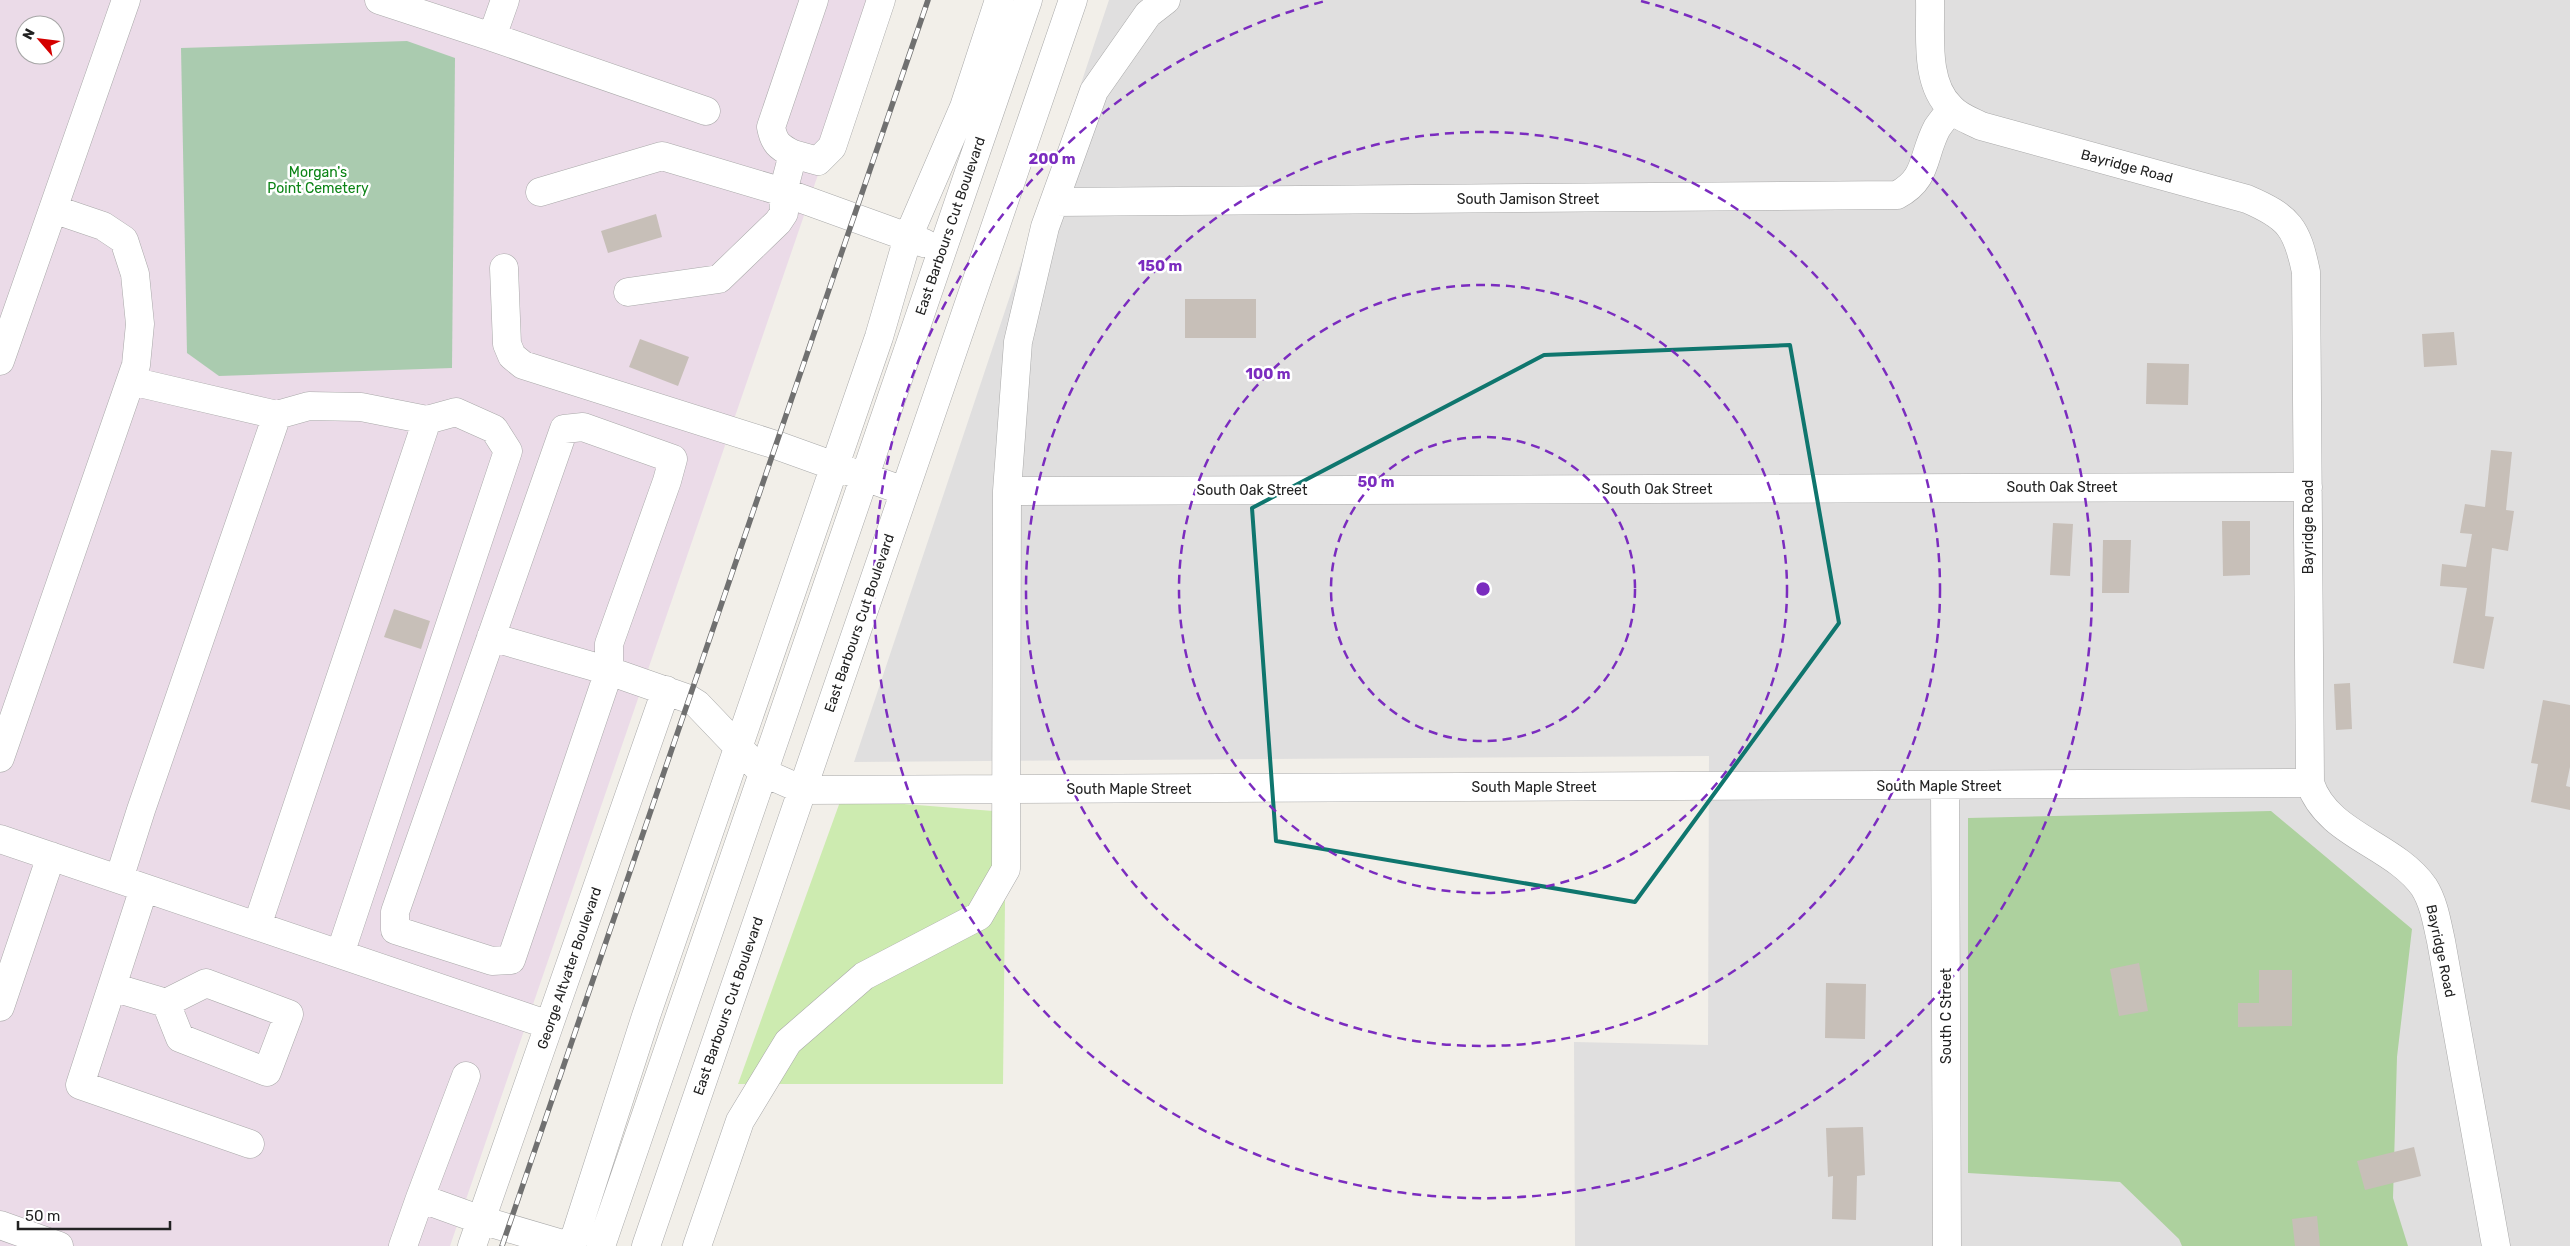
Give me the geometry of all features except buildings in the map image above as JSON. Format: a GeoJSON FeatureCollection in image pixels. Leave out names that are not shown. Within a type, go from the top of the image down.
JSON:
{"type":"FeatureCollection","features":[{"type":"Feature","properties":{"kind":"street"},"geometry":{"type":"LineString","coordinates":[[0,361],[126,0]]}},
{"type":"Feature","properties":{"kind":"street"},"geometry":{"type":"LineString","coordinates":[[380,0],[423,7],[492,37],[706,111]]}},
{"type":"Feature","properties":{"kind":"street"},"geometry":{"type":"LineString","coordinates":[[492,37],[505,0]]}},
{"type":"Feature","properties":{"kind":"street"},"geometry":{"type":"LineString","coordinates":[[814,0],[771,127],[774,141],[782,148],[793,154],[818,161],[832,147],[881,0]]}},
{"type":"Feature","properties":{"kind":"street"},"geometry":{"type":"LineString","coordinates":[[420,1198],[481,1220],[571,1246],[607,1132],[879,336],[908,237],[964,107],[999,0]]}},
{"type":"Feature","properties":{"kind":"street","name":"East Barbours Cut Boulevard"},"geometry":{"type":"LineString","coordinates":[[601,1246],[1028,0]]}},
{"type":"Feature","properties":{"kind":"street","name":"East Barbours Cut Boulevard"},"geometry":{"type":"LineString","coordinates":[[646,1246],[1073,0]]}},
{"type":"Feature","properties":{"kind":"street"},"geometry":{"type":"LineString","coordinates":[[697,1246],[740,1121],[788,1042],[864,976],[979,916],[1006,869],[1007,491],[1018,342],[1046,227],[1094,91],[1148,14],[1166,0]]}},
{"type":"Feature","properties":{"kind":"street","name":"Bayridge Road"},"geometry":{"type":"LineString","coordinates":[[1930,0],[1931,58],[1937,86],[1942,98],[1951,109],[1981,126],[2247,199],[2276,213],[2298,238],[2306,272],[2310,783],[2317,799],[2326,810],[2345,827],[2407,868],[2425,889],[2430,899],[2441,942],[2496,1246]]}},
{"type":"Feature","properties":{"kind":"street","name":"South Jamison Street"},"geometry":{"type":"LineString","coordinates":[[1055,202],[1897,195],[1911,188],[1918,178],[1937,129],[1951,109]]}},
{"type":"Feature","properties":{"kind":"street"},"geometry":{"type":"LineString","coordinates":[[628,292],[719,280],[778,222],[784,213],[783,192],[793,154]]}},
{"type":"Feature","properties":{"kind":"street"},"geometry":{"type":"LineString","coordinates":[[540,192],[662,156],[783,192],[943,249]]}},
{"type":"Feature","properties":{"kind":"street"},"geometry":{"type":"LineString","coordinates":[[963,189],[1004,200]]}},
{"type":"Feature","properties":{"kind":"street"},"geometry":{"type":"LineString","coordinates":[[0,758],[136,365],[140,324],[135,274],[124,240],[103,226],[53,209]]}},
{"type":"Feature","properties":{"kind":"street"},"geometry":{"type":"LineString","coordinates":[[504,268],[507,344],[512,356],[523,365],[776,444],[904,491]]}},
{"type":"Feature","properties":{"kind":"street"},"geometry":{"type":"LineString","coordinates":[[131,380],[277,415],[309,406],[361,407],[427,420],[456,412],[494,429],[508,450],[340,954]]}},
{"type":"Feature","properties":{"kind":"street"},"geometry":{"type":"LineString","coordinates":[[250,1144],[80,1085],[112,987],[144,801],[277,415]]}},
{"type":"Feature","properties":{"kind":"street"},"geometry":{"type":"LineString","coordinates":[[257,926],[427,420]]}},
{"type":"Feature","properties":{"kind":"street"},"geometry":{"type":"LineString","coordinates":[[583,426],[672,459],[667,481],[609,644],[609,671],[511,960],[492,961],[395,930],[395,912],[564,429],[583,426]]}},
{"type":"Feature","properties":{"kind":"street","name":"South Oak Street"},"geometry":{"type":"LineString","coordinates":[[1007,491],[2308,487]]}},
{"type":"Feature","properties":{"kind":"street"},"geometry":{"type":"LineString","coordinates":[[491,637],[609,671],[666,690],[697,704],[762,772]]}},
{"type":"Feature","properties":{"kind":"street","name":"George Altvater Boulevard"},"geometry":{"type":"LineString","coordinates":[[472,1246],[666,690]]}},
{"type":"Feature","properties":{"kind":"street","name":"South Maple Street"},"geometry":{"type":"LineString","coordinates":[[762,772],[803,790],[2310,783]]}},
{"type":"Feature","properties":{"kind":"street","name":"South C Street"},"geometry":{"type":"LineString","coordinates":[[1945,786],[1946,1246]]}},
{"type":"Feature","properties":{"kind":"street"},"geometry":{"type":"LineString","coordinates":[[0,839],[549,1025]]}},
{"type":"Feature","properties":{"kind":"street"},"geometry":{"type":"LineString","coordinates":[[0,1007],[51,856]]}},
{"type":"Feature","properties":{"kind":"street"},"geometry":{"type":"LineString","coordinates":[[112,987],[166,1004]]}},
{"type":"Feature","properties":{"kind":"street"},"geometry":{"type":"LineString","coordinates":[[660,1075],[700,1088]]}},
{"type":"Feature","properties":{"kind":"street"},"geometry":{"type":"LineString","coordinates":[[403,1246],[466,1076]]}},
{"type":"Feature","properties":{"kind":"street"},"geometry":{"type":"LineString","coordinates":[[0,1226],[59,1246]]}},
{"type":"Feature","properties":{"kind":"highlighted area"},"geometry":{"type":"Polygon","coordinates":[[[1790,345],[1839,623],[1635,902],[1276,841],[1252,508],[1544,355],[1790,345]]]}},
{"type":"Feature","properties":{"kind":"shaded area"},"geometry":{"type":"Polygon","coordinates":[[[0,0],[878,0],[450,1246],[0,1246],[0,0]]]}},
{"type":"Feature","properties":{"kind":"shaded area"},"geometry":{"type":"Polygon","coordinates":[[[1109,0],[2570,0],[2570,1246],[1575,1246],[1574,1042],[1708,1045],[1709,756],[854,762],[1109,0]]]}},
{"type":"Feature","properties":{"kind":"green space","name":"Morgan's Point Cemetery"},"geometry":{"type":"Polygon","coordinates":[[[407,41],[455,58],[452,368],[219,376],[187,353],[181,48],[407,41]]]}},
{"type":"Feature","properties":{"kind":"green space"},"geometry":{"type":"Polygon","coordinates":[[[841,799],[1006,812],[1003,1084],[738,1084],[841,799]]]}},
{"type":"Feature","properties":{"kind":"green space"},"geometry":{"type":"Polygon","coordinates":[[[2271,811],[2412,929],[2397,1057],[2393,1198],[2408,1246],[2182,1246],[2179,1239],[2120,1182],[1968,1173],[1968,818],[2271,811]]]}},
{"type":"Feature","properties":{"kind":"railway"},"geometry":{"type":"LineString","coordinates":[[502,1246],[928,0]]}}]}
